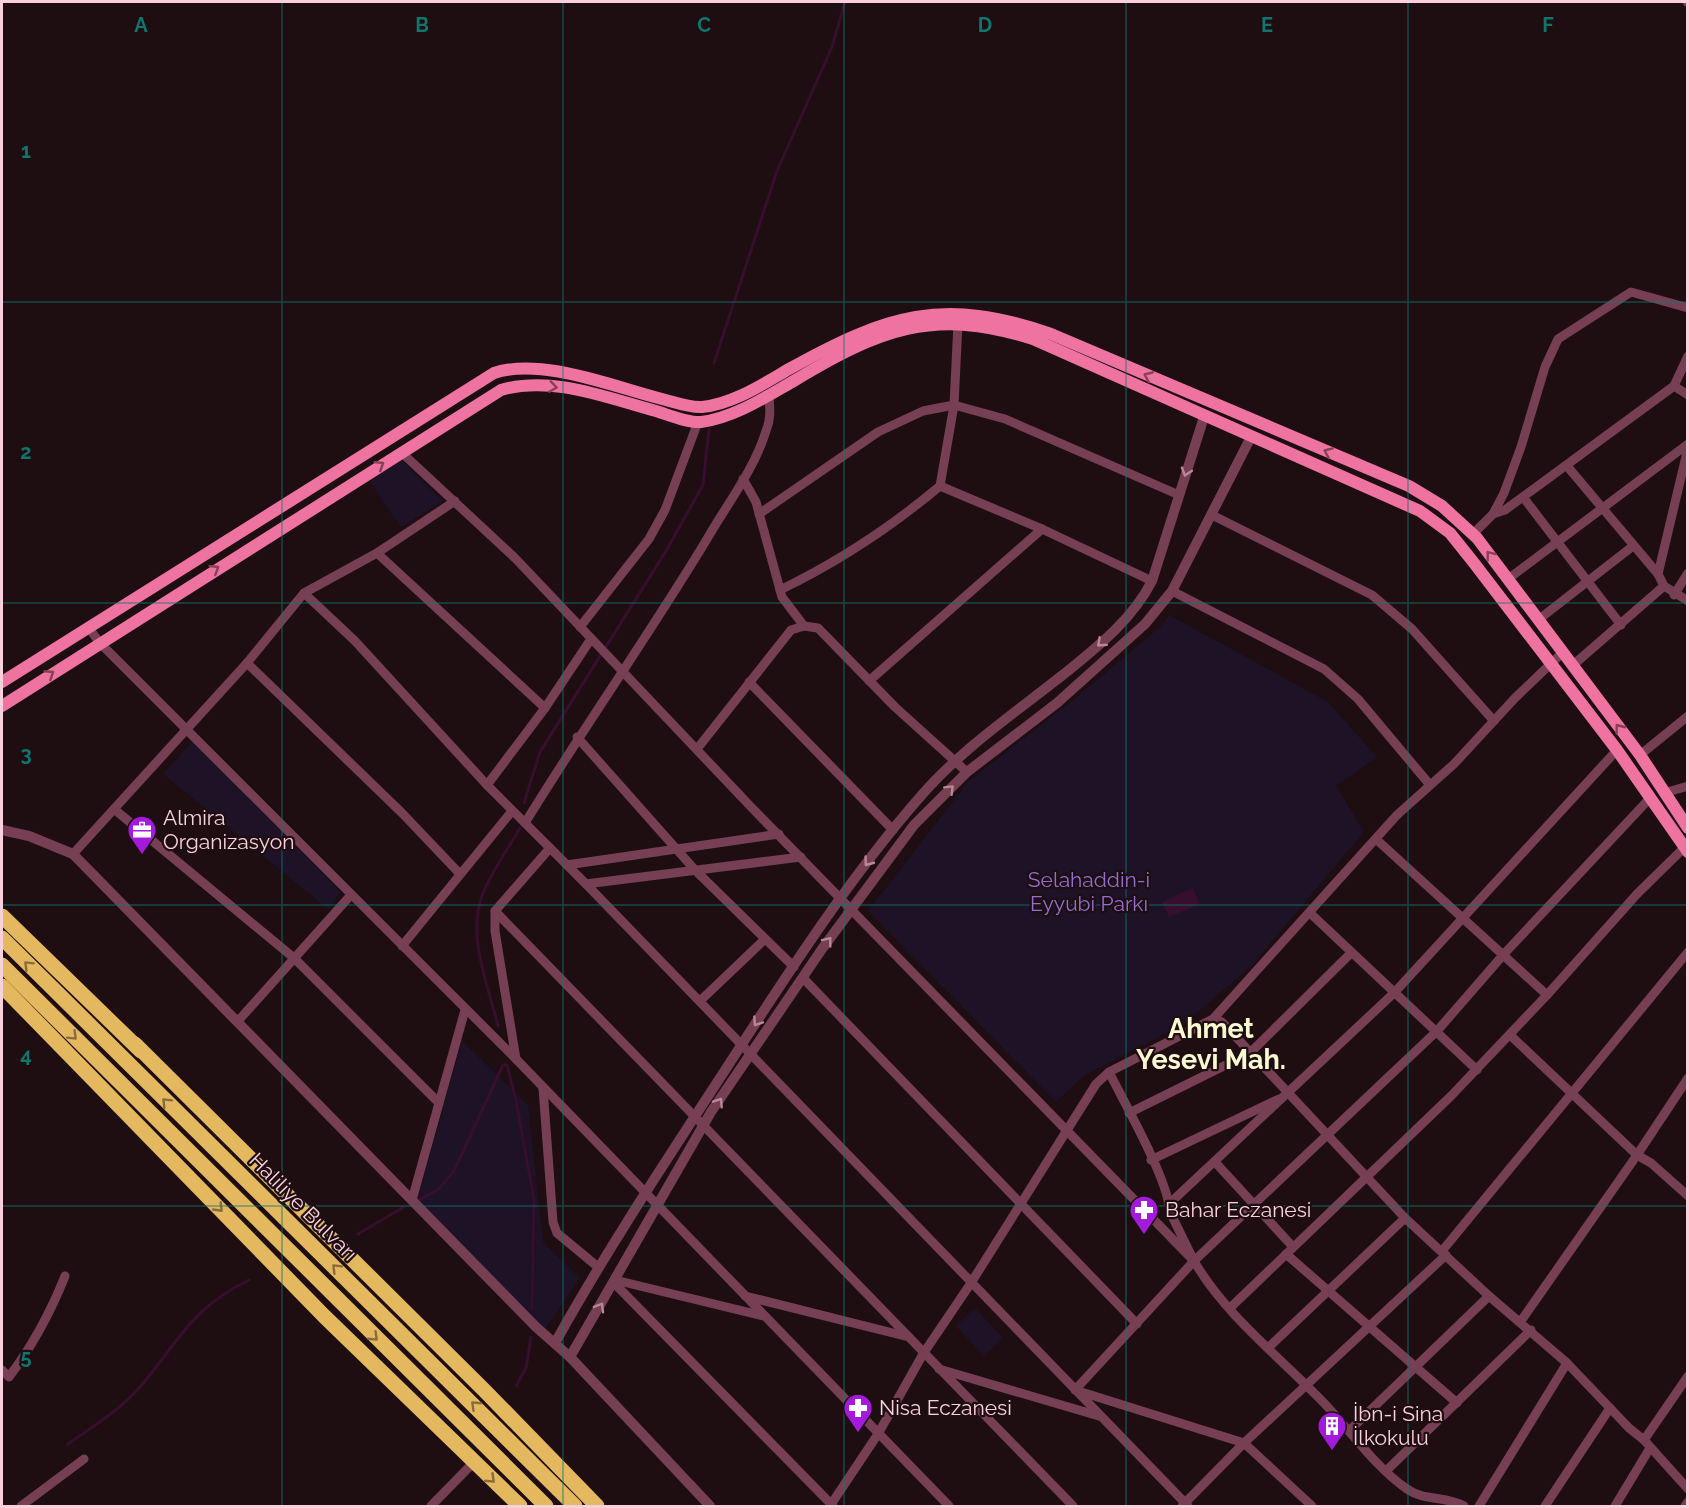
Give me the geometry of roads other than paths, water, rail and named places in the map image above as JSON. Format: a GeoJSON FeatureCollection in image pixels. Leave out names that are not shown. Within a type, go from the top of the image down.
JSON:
{"type":"FeatureCollection","features":[{"type":"Feature","properties":{"kind":"highway"},"geometry":{"type":"LineString","coordinates":[[2,916],[135,1044],[477,1383],[597,1506]]}},
{"type":"Feature","properties":{"kind":"highway","name":"Haliliye Bulvarı"},"geometry":{"type":"LineString","coordinates":[[2,938],[274,1205],[575,1506]]}},
{"type":"Feature","properties":{"kind":"highway","name":"Haliliye Bulvarı"},"geometry":{"type":"LineString","coordinates":[[2,965],[546,1506]]}},
{"type":"Feature","properties":{"kind":"highway"},"geometry":{"type":"LineString","coordinates":[[2,986],[324,1316],[520,1506]]}},
{"type":"Feature","properties":{"kind":"highway"},"geometry":{"type":"LineString","coordinates":[[135,1044],[274,1205]]}},
{"type":"Feature","properties":{"kind":"highway"},"geometry":{"type":"LineString","coordinates":[[140,1125],[256,1218]]}},
{"type":"Feature","properties":{"kind":"highway"},"geometry":{"type":"LineString","coordinates":[[498,1428],[587,1506]]}},
{"type":"Feature","properties":{"kind":"highway"},"geometry":{"type":"LineString","coordinates":[[484,1444],[537,1506]]}},
{"type":"Feature","properties":{"kind":"main road"},"geometry":{"type":"LineString","coordinates":[[2,682],[494,373],[510,368],[572,375],[700,408],[749,392],[842,339],[860,332],[915,317],[956,313],[997,317],[1051,334],[1398,482],[1442,506],[1472,535],[1508,579],[1640,755],[1688,828]]}},
{"type":"Feature","properties":{"kind":"main road"},"geometry":{"type":"LineString","coordinates":[[2,706],[99,642],[501,390],[529,384],[595,394],[698,422],[735,412],[769,396],[862,342],[904,330],[958,323],[988,327],[1033,339],[1204,417],[1420,511],[1450,533],[1552,663],[1686,848]]}},
{"type":"Feature","properties":{"kind":"street"},"geometry":{"type":"LineString","coordinates":[[1472,535],[1493,514],[1521,447],[1545,367],[1558,339],[1631,292],[1688,308]]}},
{"type":"Feature","properties":{"kind":"street"},"geometry":{"type":"LineString","coordinates":[[780,590],[834,562],[906,515],[940,486],[954,405],[958,323]]}},
{"type":"Feature","properties":{"kind":"street"},"geometry":{"type":"LineString","coordinates":[[1493,514],[1505,510],[1674,386],[1688,356]]}},
{"type":"Feature","properties":{"kind":"street"},"geometry":{"type":"LineString","coordinates":[[1674,386],[1688,395]]}},
{"type":"Feature","properties":{"kind":"street"},"geometry":{"type":"LineString","coordinates":[[525,823],[578,737],[623,674],[743,479],[766,434],[771,415],[769,396]]}},
{"type":"Feature","properties":{"kind":"street"},"geometry":{"type":"LineString","coordinates":[[759,514],[878,432],[923,411],[954,405],[1005,419],[1179,495]]}},
{"type":"Feature","properties":{"kind":"street"},"geometry":{"type":"LineString","coordinates":[[570,1357],[657,1204],[699,1121],[742,1044],[842,898],[893,830],[954,761],[1101,644],[1141,602],[1152,581],[1204,417]]}},
{"type":"Feature","properties":{"kind":"street"},"geometry":{"type":"LineString","coordinates":[[580,627],[649,539],[665,510],[698,422]]}},
{"type":"Feature","properties":{"kind":"street"},"geometry":{"type":"LineString","coordinates":[[555,1343],[598,1267],[645,1194],[750,1055],[914,825],[967,772],[1057,703],[1145,624],[1172,591],[1251,437]]}},
{"type":"Feature","properties":{"kind":"street"},"geometry":{"type":"LineString","coordinates":[[1658,574],[1684,483],[1688,446]]}},
{"type":"Feature","properties":{"kind":"street"},"geometry":{"type":"LineString","coordinates":[[1508,579],[1556,540],[1688,446]]}},
{"type":"Feature","properties":{"kind":"street"},"geometry":{"type":"LineString","coordinates":[[401,452],[515,558],[623,674],[1194,1261],[1230,1308],[1350,1430],[1386,1471],[1414,1493],[1464,1506]]}},
{"type":"Feature","properties":{"kind":"street"},"geometry":{"type":"LineString","coordinates":[[1566,466],[1658,574],[1664,586],[1674,595],[1688,601]]}},
{"type":"Feature","properties":{"kind":"street"},"geometry":{"type":"LineString","coordinates":[[743,479],[756,502],[780,590],[804,626]]}},
{"type":"Feature","properties":{"kind":"street"},"geometry":{"type":"LineString","coordinates":[[940,486],[1042,529],[1152,581]]}},
{"type":"Feature","properties":{"kind":"street"},"geometry":{"type":"LineString","coordinates":[[1522,497],[1621,625]]}},
{"type":"Feature","properties":{"kind":"street"},"geometry":{"type":"LineString","coordinates":[[73,854],[248,663],[304,593],[377,553],[455,501]]}},
{"type":"Feature","properties":{"kind":"street"},"geometry":{"type":"LineString","coordinates":[[1212,515],[1371,595],[1412,629],[1494,721]]}},
{"type":"Feature","properties":{"kind":"street"},"geometry":{"type":"LineString","coordinates":[[868,681],[1042,529]]}},
{"type":"Feature","properties":{"kind":"street"},"geometry":{"type":"LineString","coordinates":[[1538,620],[1633,546]]}},
{"type":"Feature","properties":{"kind":"street"},"geometry":{"type":"LineString","coordinates":[[377,553],[545,708]]}},
{"type":"Feature","properties":{"kind":"street"},"geometry":{"type":"LineString","coordinates":[[1674,595],[1688,573]]}},
{"type":"Feature","properties":{"kind":"street"},"geometry":{"type":"LineString","coordinates":[[1572,666],[1664,586]]}},
{"type":"Feature","properties":{"kind":"street"},"geometry":{"type":"LineString","coordinates":[[1172,591],[1324,669],[1358,699],[1430,785]]}},
{"type":"Feature","properties":{"kind":"street"},"geometry":{"type":"LineString","coordinates":[[304,593],[355,641],[487,785],[742,1044],[750,1055],[1185,1505],[1244,1443],[1371,1326],[1444,1253],[1572,1092],[1688,952]]}},
{"type":"Feature","properties":{"kind":"street"},"geometry":{"type":"LineString","coordinates":[[697,748],[791,630],[804,626],[818,628],[868,681],[967,772]]}},
{"type":"Feature","properties":{"kind":"street"},"geometry":{"type":"LineString","coordinates":[[88,628],[99,642],[350,896],[516,1059],[949,1506]]}},
{"type":"Feature","properties":{"kind":"street"},"geometry":{"type":"LineString","coordinates":[[487,785],[594,642]]}},
{"type":"Feature","properties":{"kind":"street"},"geometry":{"type":"LineString","coordinates":[[614,1281],[831,1506],[878,1434],[923,1354],[971,1282],[1084,1099],[1109,1072],[1213,1019],[1377,840],[1396,815],[1430,785],[1562,653]]}},
{"type":"Feature","properties":{"kind":"street"},"geometry":{"type":"LineString","coordinates":[[248,663],[402,813],[460,874]]}},
{"type":"Feature","properties":{"kind":"street"},"geometry":{"type":"LineString","coordinates":[[749,682],[893,830]]}},
{"type":"Feature","properties":{"kind":"street"},"geometry":{"type":"LineString","coordinates":[[1640,755],[1688,716]]}},
{"type":"Feature","properties":{"kind":"street"},"geometry":{"type":"LineString","coordinates":[[578,737],[695,870],[794,967]]}},
{"type":"Feature","properties":{"kind":"street"},"geometry":{"type":"LineString","coordinates":[[1169,1204],[1394,993],[1617,750]]}},
{"type":"Feature","properties":{"kind":"street"},"geometry":{"type":"LineString","coordinates":[[1665,793],[1688,786]]}},
{"type":"Feature","properties":{"kind":"street"},"geometry":{"type":"LineString","coordinates":[[1075,1390],[1194,1261],[1437,1031],[1504,954],[1651,797]]}},
{"type":"Feature","properties":{"kind":"street"},"geometry":{"type":"LineString","coordinates":[[114,809],[294,958],[440,1102]]}},
{"type":"Feature","properties":{"kind":"street"},"geometry":{"type":"LineString","coordinates":[[402,946],[512,811]]}},
{"type":"Feature","properties":{"kind":"street"},"geometry":{"type":"LineString","coordinates":[[2,830],[29,836],[73,854],[412,1200],[570,1357],[710,1506]]}},
{"type":"Feature","properties":{"kind":"street"},"geometry":{"type":"LineString","coordinates":[[567,865],[778,834]]}},
{"type":"Feature","properties":{"kind":"street"},"geometry":{"type":"LineString","coordinates":[[1377,840],[1547,995]]}},
{"type":"Feature","properties":{"kind":"street"},"geometry":{"type":"LineString","coordinates":[[516,1059],[495,931],[495,911],[550,848]]}},
{"type":"Feature","properties":{"kind":"street"},"geometry":{"type":"LineString","coordinates":[[1230,1308],[1476,1070],[1637,894],[1686,848]]}},
{"type":"Feature","properties":{"kind":"street"},"geometry":{"type":"LineString","coordinates":[[586,884],[801,857]]}},
{"type":"Feature","properties":{"kind":"street"},"geometry":{"type":"LineString","coordinates":[[238,1021],[350,896]]}},
{"type":"Feature","properties":{"kind":"street"},"geometry":{"type":"LineString","coordinates":[[495,911],[911,1338],[936,1368],[1074,1506]]}},
{"type":"Feature","properties":{"kind":"street"},"geometry":{"type":"LineString","coordinates":[[1310,913],[1476,1070]]}},
{"type":"Feature","properties":{"kind":"street"},"geometry":{"type":"LineString","coordinates":[[700,1001],[765,939]]}},
{"type":"Feature","properties":{"kind":"street"},"geometry":{"type":"LineString","coordinates":[[1129,1113],[1250,1053],[1351,953]]}},
{"type":"Feature","properties":{"kind":"street"},"geometry":{"type":"LineString","coordinates":[[803,978],[1137,1324]]}},
{"type":"Feature","properties":{"kind":"street"},"geometry":{"type":"LineString","coordinates":[[412,1200],[465,1010]]}},
{"type":"Feature","properties":{"kind":"street"},"geometry":{"type":"LineString","coordinates":[[1213,1019],[1222,1022],[1287,1095],[1405,1218],[1489,1296],[1521,1321],[1567,1363],[1644,1440],[1688,1489]]}},
{"type":"Feature","properties":{"kind":"street"},"geometry":{"type":"LineString","coordinates":[[1510,1035],[1637,1155],[1650,1163],[1688,1196]]}},
{"type":"Feature","properties":{"kind":"street"},"geometry":{"type":"LineString","coordinates":[[1109,1072],[1151,1160],[1169,1204],[1170,1212],[1194,1261]]}},
{"type":"Feature","properties":{"kind":"street"},"geometry":{"type":"LineString","coordinates":[[1521,1321],[1688,1078]]}},
{"type":"Feature","properties":{"kind":"street"},"geometry":{"type":"LineString","coordinates":[[543,1088],[553,1222],[557,1233],[598,1267]]}},
{"type":"Feature","properties":{"kind":"street"},"geometry":{"type":"LineString","coordinates":[[1151,1160],[1287,1095]]}},
{"type":"Feature","properties":{"kind":"street"},"geometry":{"type":"LineString","coordinates":[[1215,1162],[1254,1204],[1290,1250],[1330,1292],[1457,1403]]}},
{"type":"Feature","properties":{"kind":"street"},"geometry":{"type":"LineString","coordinates":[[1269,1347],[1330,1292],[1405,1218]]}},
{"type":"Feature","properties":{"kind":"street"},"geometry":{"type":"LineString","coordinates":[[2,1370],[9,1377],[33,1345],[50,1315],[65,1276]]}},
{"type":"Feature","properties":{"kind":"street"},"geometry":{"type":"LineString","coordinates":[[614,1281],[763,1316]]}},
{"type":"Feature","properties":{"kind":"street"},"geometry":{"type":"LineString","coordinates":[[743,1295],[911,1338]]}},
{"type":"Feature","properties":{"kind":"street"},"geometry":{"type":"LineString","coordinates":[[1350,1430],[1489,1296]]}},
{"type":"Feature","properties":{"kind":"street"},"geometry":{"type":"LineString","coordinates":[[1386,1471],[1531,1330]]}},
{"type":"Feature","properties":{"kind":"street"},"geometry":{"type":"LineString","coordinates":[[1479,1506],[1567,1363]]}},
{"type":"Feature","properties":{"kind":"street"},"geometry":{"type":"LineString","coordinates":[[936,1368],[1101,1417]]}},
{"type":"Feature","properties":{"kind":"street"},"geometry":{"type":"LineString","coordinates":[[1644,1440],[1688,1377]]}},
{"type":"Feature","properties":{"kind":"street"},"geometry":{"type":"LineString","coordinates":[[1075,1390],[1244,1443],[1312,1506]]}},
{"type":"Feature","properties":{"kind":"street"},"geometry":{"type":"LineString","coordinates":[[1545,1506],[1610,1408]]}},
{"type":"Feature","properties":{"kind":"street"},"geometry":{"type":"LineString","coordinates":[[1615,1506],[1650,1449]]}},
{"type":"Feature","properties":{"kind":"street"},"geometry":{"type":"LineString","coordinates":[[21,1506],[84,1459]]}},
{"type":"Feature","properties":{"kind":"street"},"geometry":{"type":"LineString","coordinates":[[430,1506],[474,1462]]}},
{"type":"Feature","properties":{"kind":"street"},"geometry":{"type":"LineString","coordinates":[[1685,1506],[1688,1502]]}},
{"type":"Feature","properties":{"kind":"waterway"},"geometry":{"type":"LineString","coordinates":[[714,363],[777,171],[832,47],[845,2]]}},
{"type":"Feature","properties":{"kind":"waterway"},"geometry":{"type":"LineString","coordinates":[[524,803],[540,752],[666,551],[703,485],[709,429]]}},
{"type":"Feature","properties":{"kind":"waterway"},"geometry":{"type":"LineString","coordinates":[[498,1026],[480,960],[478,910],[495,868],[520,828]]}},
{"type":"Feature","properties":{"kind":"waterway"},"geometry":{"type":"LineString","coordinates":[[419,1200],[439,1189],[454,1171],[503,1065],[507,1065],[516,1100],[534,1200],[532,1309]]}},
{"type":"Feature","properties":{"kind":"waterway"},"geometry":{"type":"LineString","coordinates":[[358,1234],[404,1207]]}},
{"type":"Feature","properties":{"kind":"waterway"},"geometry":{"type":"LineString","coordinates":[[68,1444],[124,1403],[140,1387],[199,1314],[229,1291],[249,1280]]}},
{"type":"Feature","properties":{"kind":"waterway"},"geometry":{"type":"LineString","coordinates":[[516,1386],[526,1368],[531,1337]]}},
{"type":"Feature","properties":{"kind":"place","name":"Almira Organizasyon"},"geometry":{"type":"Point","coordinates":[142,856]}},
{"type":"Feature","properties":{"kind":"place","name":"Bahar Eczanesi"},"geometry":{"type":"Point","coordinates":[1144,1236]}},
{"type":"Feature","properties":{"kind":"place","name":"Nisa Eczanesi"},"geometry":{"type":"Point","coordinates":[858,1434]}},
{"type":"Feature","properties":{"kind":"place","name":"İbn-i Sina İlkokulu"},"geometry":{"type":"Point","coordinates":[1332,1452]}},
{"type":"Feature","properties":{"kind":"district","name":"Ahmet Yesevi Mah."},"geometry":{"type":"Point","coordinates":[1211,1044]}},
{"type":"Feature","properties":{"kind":"park label","name":"Selahaddin-i Eyyubi Parkı"},"geometry":{"type":"Point","coordinates":[1089,892]}}]}
